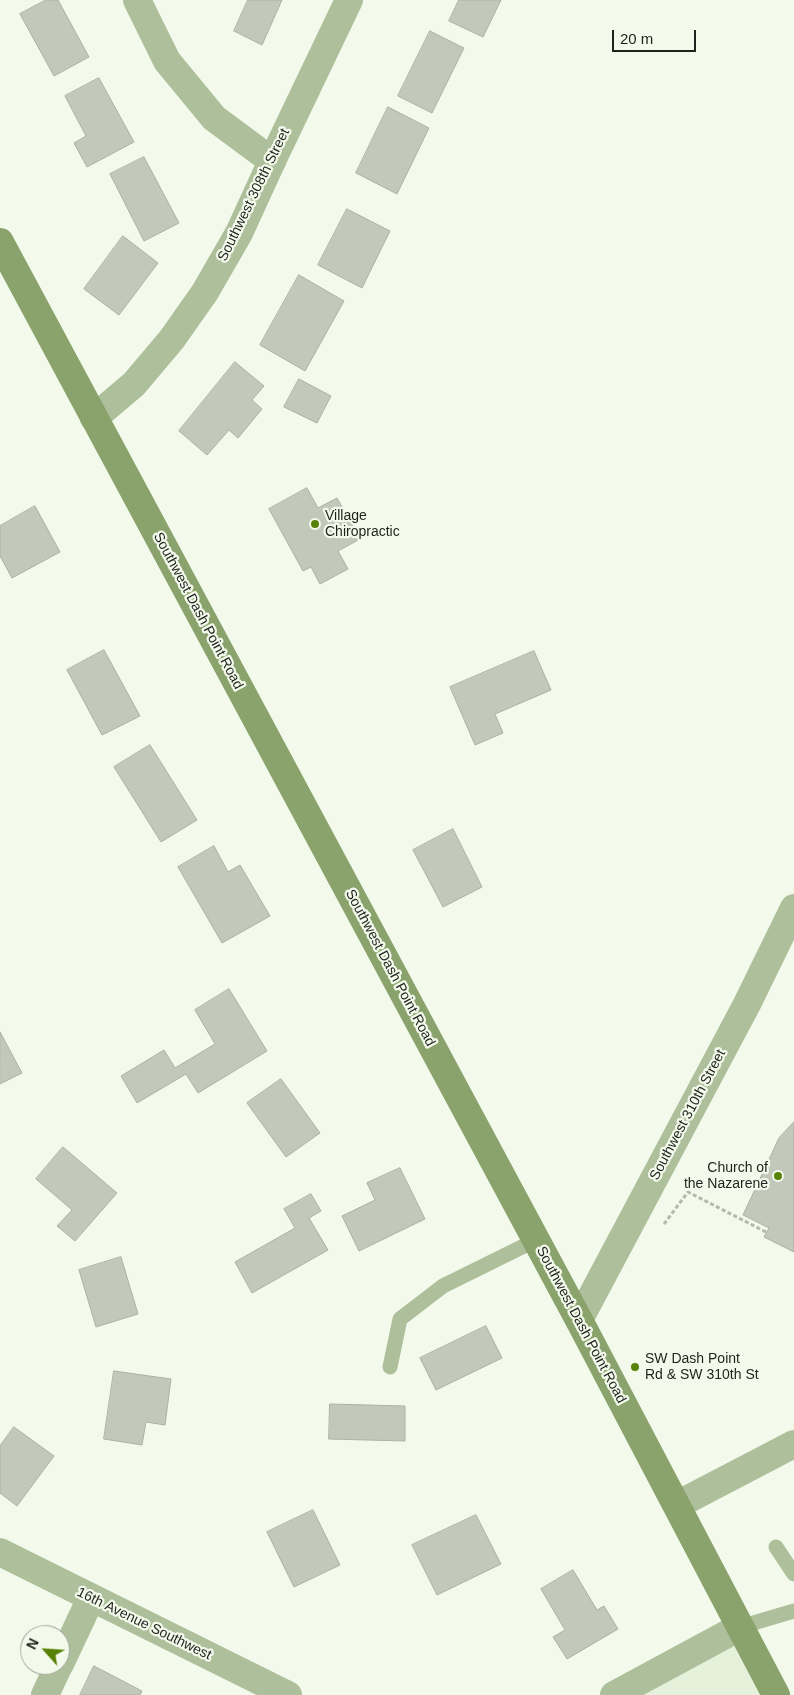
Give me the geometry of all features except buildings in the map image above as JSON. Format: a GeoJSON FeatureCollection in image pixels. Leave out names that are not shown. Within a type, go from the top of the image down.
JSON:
{"type":"FeatureCollection","features":[{"type":"Feature","properties":{"kind":"main road","name":"Southwest Dash Point Road"},"geometry":{"type":"LineString","coordinates":[[0,242],[579,1320],[776,1695]]}},
{"type":"Feature","properties":{"kind":"street"},"geometry":{"type":"LineString","coordinates":[[137,0],[168,61],[214,118],[272,161]]}},
{"type":"Feature","properties":{"kind":"street","name":"Southwest 308th Street"},"geometry":{"type":"LineString","coordinates":[[94,418],[134,384],[172,339],[205,292],[239,233],[349,0]]}},
{"type":"Feature","properties":{"kind":"street","name":"Southwest 310th Street"},"geometry":{"type":"LineString","coordinates":[[579,1320],[747,1004],[794,908]]}},
{"type":"Feature","properties":{"kind":"street"},"geometry":{"type":"LineString","coordinates":[[677,1505],[794,1444]]}},
{"type":"Feature","properties":{"kind":"street","name":"16th Avenue Southwest"},"geometry":{"type":"LineString","coordinates":[[0,1552],[288,1695]]}},
{"type":"Feature","properties":{"kind":"street"},"geometry":{"type":"LineString","coordinates":[[70,1643],[91,1598]]}},
{"type":"Feature","properties":{"kind":"street"},"geometry":{"type":"LineString","coordinates":[[614,1695],[740,1627]]}},
{"type":"Feature","properties":{"kind":"street"},"geometry":{"type":"LineString","coordinates":[[45,1695],[55,1675]]}},
{"type":"Feature","properties":{"kind":"lane"},"geometry":{"type":"LineString","coordinates":[[390,1367],[400,1319],[443,1286],[536,1240]]}},
{"type":"Feature","properties":{"kind":"lane"},"geometry":{"type":"LineString","coordinates":[[776,1547],[794,1574]]}},
{"type":"Feature","properties":{"kind":"lane"},"geometry":{"type":"LineString","coordinates":[[740,1627],[794,1610]]}},
{"type":"Feature","properties":{"kind":"path"},"geometry":{"type":"LineString","coordinates":[[661,1228],[688,1192],[766,1232]]}},
{"type":"Feature","properties":{"kind":"shaded area"},"geometry":{"type":"Polygon","coordinates":[[[740,1627],[776,1695],[614,1695],[740,1627]]]}},
{"type":"Feature","properties":{"kind":"place","name":"Village Chiropractic"},"geometry":{"type":"Point","coordinates":[315,524]}},
{"type":"Feature","properties":{"kind":"place","name":"Church of the Nazarene"},"geometry":{"type":"Point","coordinates":[778,1176]}},
{"type":"Feature","properties":{"kind":"place","name":"SW Dash Point Rd & SW 310th St"},"geometry":{"type":"Point","coordinates":[635,1367]}}]}
